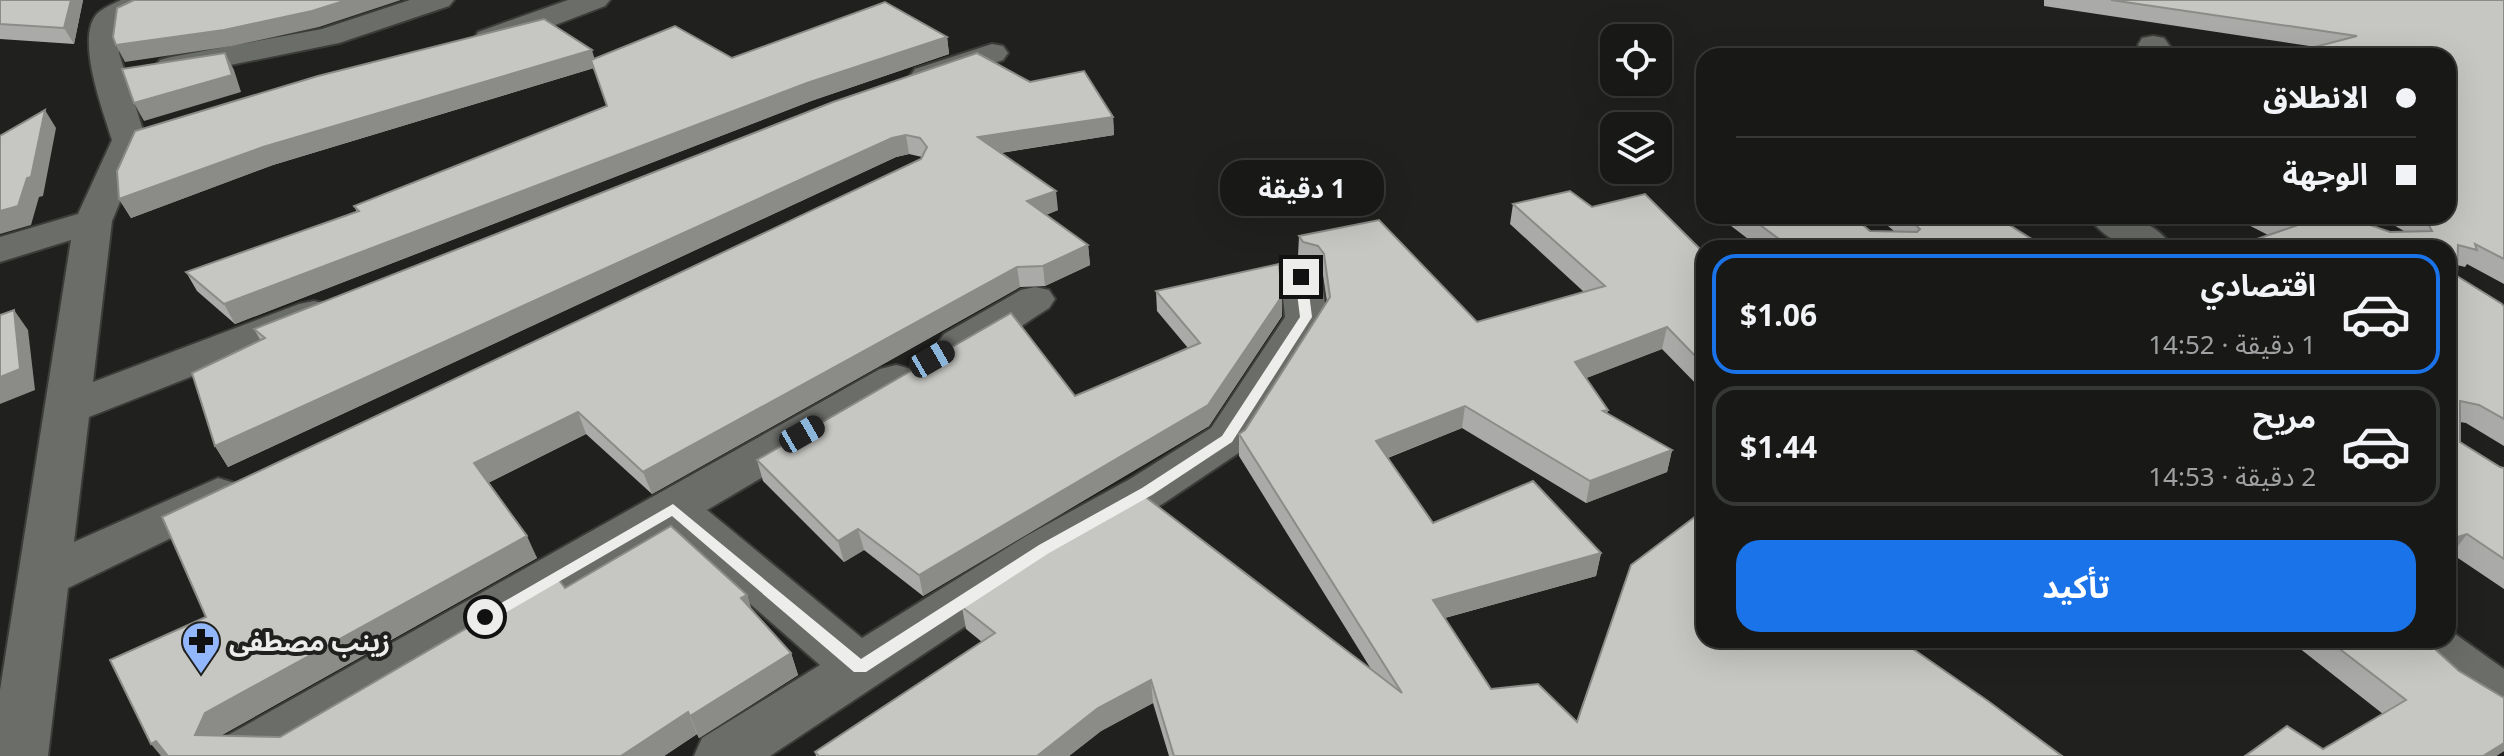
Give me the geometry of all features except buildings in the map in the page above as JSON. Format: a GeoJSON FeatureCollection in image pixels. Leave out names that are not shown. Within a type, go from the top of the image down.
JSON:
{"type":"FeatureCollection","features":[{"type":"Feature","properties":{"kind":"street"},"geometry":{"type":"LineString","coordinates":[[19,756],[93,221],[143,136],[110,77],[103,53],[109,18],[144,0]]}},
{"type":"Feature","properties":{"kind":"street"},"geometry":{"type":"LineString","coordinates":[[110,77],[233,58],[328,37],[439,0]]}},
{"type":"Feature","properties":{"kind":"street"},"geometry":{"type":"LineString","coordinates":[[465,45],[595,0]]}},
{"type":"Feature","properties":{"kind":"street"},"geometry":{"type":"LineString","coordinates":[[894,87],[992,53]]}},
{"type":"Feature","properties":{"kind":"street"},"geometry":{"type":"LineString","coordinates":[[0,250],[93,221]]}},
{"type":"Feature","properties":{"kind":"street"},"geometry":{"type":"LineString","coordinates":[[2119,224],[2142,240]]}},
{"type":"Feature","properties":{"kind":"street"},"geometry":{"type":"LineString","coordinates":[[723,756],[1044,549],[1147,491],[1227,439],[1306,317],[1301,277]]}},
{"type":"Feature","properties":{"kind":"street"},"geometry":{"type":"LineString","coordinates":[[244,756],[1035,299]]}},
{"type":"Feature","properties":{"kind":"street"},"geometry":{"type":"LineString","coordinates":[[66,409],[340,303]]}},
{"type":"Feature","properties":{"kind":"street"},"geometry":{"type":"LineString","coordinates":[[43,578],[250,480]]}},
{"type":"Feature","properties":{"kind":"street"},"geometry":{"type":"LineString","coordinates":[[673,509],[860,668]]}},
{"type":"Feature","properties":{"kind":"street"},"geometry":{"type":"LineString","coordinates":[[2435,648],[2504,699]]}},
{"type":"Feature","properties":{"kind":"place","name":"زينب مصطفى"},"geometry":{"type":"Point","coordinates":[201,675]}},
{"type":"Feature","properties":{"kind":"route"},"geometry":{"type":"LineString","coordinates":[[485,617],[673,509],[860,668],[1044,549],[1147,491],[1227,439],[1250,408],[1273,364],[1306,317],[1301,277]]}}]}
